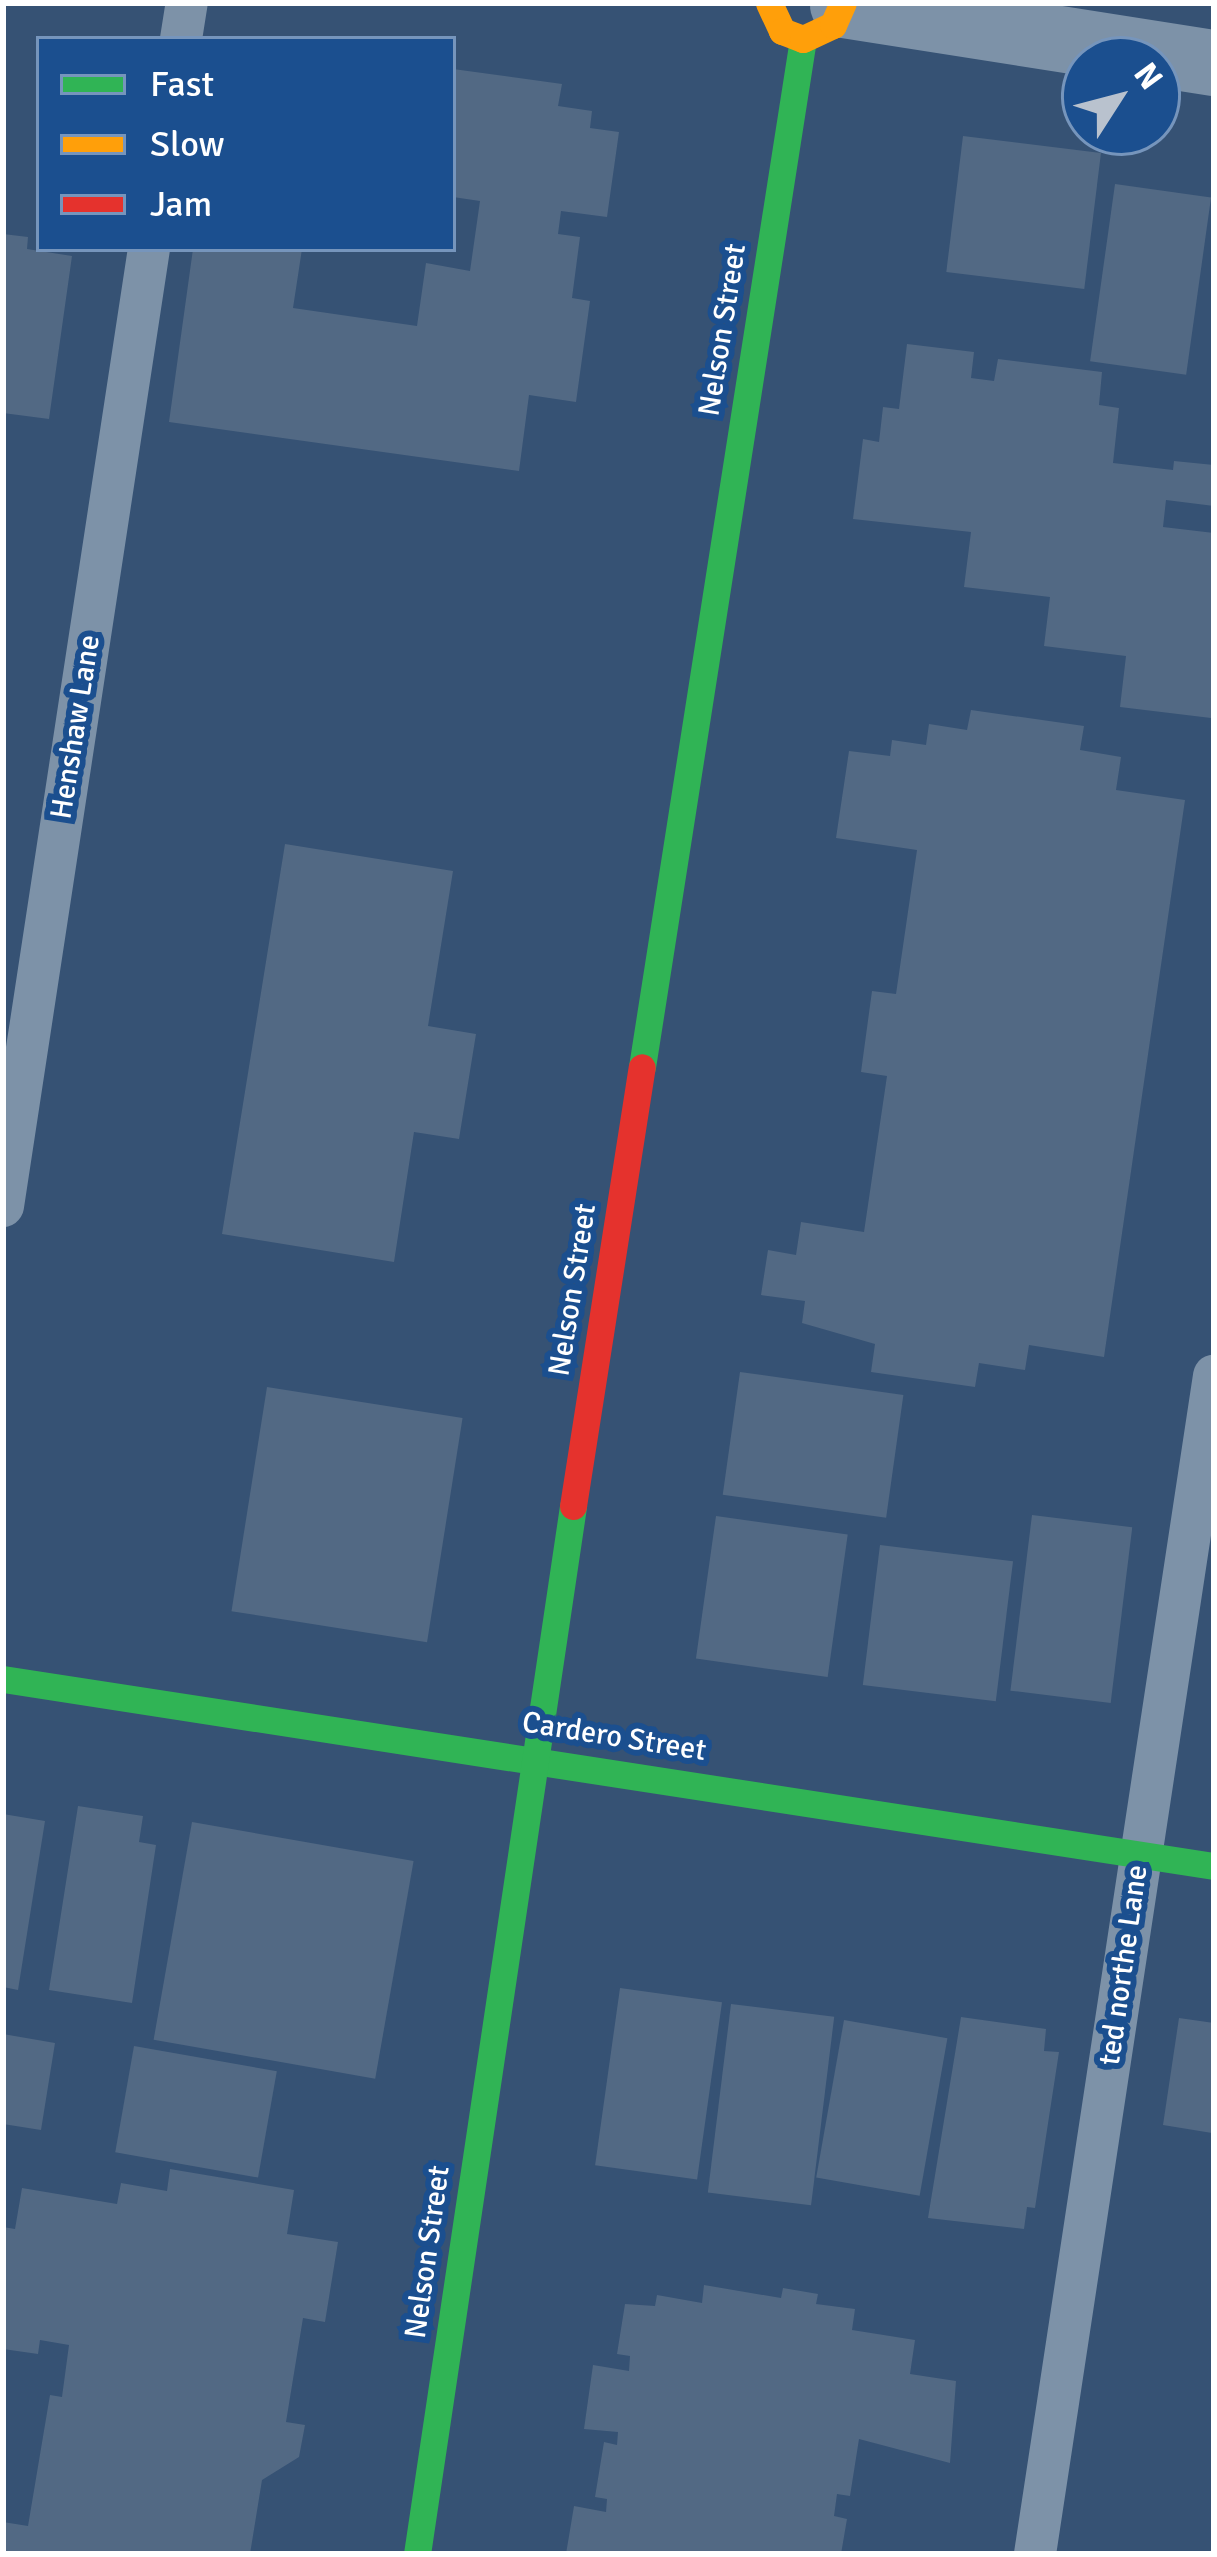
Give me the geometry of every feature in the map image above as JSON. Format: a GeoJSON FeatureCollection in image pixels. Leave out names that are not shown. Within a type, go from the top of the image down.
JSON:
{"type":"FeatureCollection","features":[{"type":"Feature","properties":{"kind":"street"},"geometry":{"type":"LineString","coordinates":[[769,3],[782,31],[830,15],[1214,63]]}},
{"type":"Feature","properties":{"kind":"street","name":"Nelson Street"},"geometry":{"type":"LineString","coordinates":[[418,2554],[534,1758],[830,15]]}},
{"type":"Feature","properties":{"kind":"street","name":"Cardero Street"},"geometry":{"type":"LineString","coordinates":[[3,1679],[1214,1866]]}},
{"type":"Feature","properties":{"kind":"lane"},"geometry":{"type":"LineString","coordinates":[[182,36],[187,3]]}},
{"type":"Feature","properties":{"kind":"lane","name":"Henshaw Lane"},"geometry":{"type":"LineString","coordinates":[[3,1206],[149,252]]}},
{"type":"Feature","properties":{"kind":"lane","name":"ted northe Lane"},"geometry":{"type":"LineString","coordinates":[[1036,2554],[1214,1376]]}},
{"type":"Feature","properties":{"kind":"building"},"geometry":{"type":"Polygon","coordinates":[[[456,69],[562,84],[558,106],[592,111],[590,128],[619,132],[607,217],[561,211],[558,234],[580,237],[572,298],[590,301],[576,402],[529,395],[519,471],[169,422],[193,252],[302,252],[293,308],[417,326],[426,263],[470,271],[480,201],[456,197],[456,69]]]}},
{"type":"Feature","properties":{"kind":"building"},"geometry":{"type":"Polygon","coordinates":[[[963,136],[1061,148],[1061,156],[1101,156],[1084,289],[946,272],[963,136]]]}},
{"type":"Feature","properties":{"kind":"building"},"geometry":{"type":"Polygon","coordinates":[[[1115,184],[1211,197],[1186,375],[1090,361],[1115,184]]]}},
{"type":"Feature","properties":{"kind":"building"},"geometry":{"type":"Polygon","coordinates":[[[3,234],[28,237],[27,249],[36,252],[72,256],[49,419],[3,413],[3,234]]]}},
{"type":"Feature","properties":{"kind":"building"},"geometry":{"type":"Polygon","coordinates":[[[907,344],[974,352],[971,378],[994,381],[998,359],[1102,372],[1099,405],[1119,408],[1113,463],[1173,470],[1174,461],[1214,465],[1214,506],[1166,500],[1163,527],[1214,533],[1211,718],[1120,707],[1126,656],[1044,646],[1050,597],[964,587],[971,532],[853,519],[863,439],[879,442],[883,407],[899,409],[907,344]]]}},
{"type":"Feature","properties":{"kind":"building"},"geometry":{"type":"Polygon","coordinates":[[[971,710],[1084,726],[1080,750],[1121,757],[1116,790],[1185,800],[1104,1357],[1029,1345],[1025,1370],[979,1363],[975,1387],[871,1372],[875,1344],[802,1323],[805,1301],[761,1295],[768,1250],[796,1255],[801,1222],[864,1232],[887,1076],[861,1072],[872,991],[896,994],[917,850],[836,838],[849,751],[890,756],[892,740],[926,745],[929,724],[967,730],[971,710]]]}},
{"type":"Feature","properties":{"kind":"building"},"geometry":{"type":"Polygon","coordinates":[[[285,844],[453,871],[428,1026],[476,1034],[459,1139],[414,1132],[394,1262],[222,1234],[285,844]]]}},
{"type":"Feature","properties":{"kind":"building"},"geometry":{"type":"Polygon","coordinates":[[[740,1372],[903,1395],[886,1518],[723,1495],[740,1372]]]}},
{"type":"Feature","properties":{"kind":"building"},"geometry":{"type":"Polygon","coordinates":[[[267,1387],[463,1418],[427,1642],[231,1611],[267,1387]]]}},
{"type":"Feature","properties":{"kind":"building"},"geometry":{"type":"Polygon","coordinates":[[[1032,1515],[1132,1527],[1111,1703],[1010,1691],[1032,1515]]]}},
{"type":"Feature","properties":{"kind":"building"},"geometry":{"type":"Polygon","coordinates":[[[716,1516],[848,1535],[828,1677],[696,1659],[716,1516]]]}},
{"type":"Feature","properties":{"kind":"building"},"geometry":{"type":"Polygon","coordinates":[[[880,1545],[1013,1561],[996,1701],[863,1685],[880,1545]]]}},
{"type":"Feature","properties":{"kind":"building"},"geometry":{"type":"Polygon","coordinates":[[[78,1806],[143,1816],[139,1842],[156,1845],[132,2003],[49,1990],[78,1806]]]}},
{"type":"Feature","properties":{"kind":"building"},"geometry":{"type":"Polygon","coordinates":[[[3,1814],[45,1821],[18,1990],[3,1987],[3,1814]]]}},
{"type":"Feature","properties":{"kind":"building"},"geometry":{"type":"Polygon","coordinates":[[[192,1822],[414,1861],[375,2079],[154,2040],[192,1822]]]}},
{"type":"Feature","properties":{"kind":"building"},"geometry":{"type":"Polygon","coordinates":[[[620,1988],[722,2002],[697,2180],[595,2165],[620,1988]]]}},
{"type":"Feature","properties":{"kind":"building"},"geometry":{"type":"Polygon","coordinates":[[[731,2004],[834,2017],[811,2205],[708,2193],[731,2004]]]}},
{"type":"Feature","properties":{"kind":"building"},"geometry":{"type":"Polygon","coordinates":[[[961,2017],[1046,2029],[1044,2051],[1059,2052],[1035,2208],[1027,2207],[1024,2229],[928,2218],[961,2017]]]}},
{"type":"Feature","properties":{"kind":"building"},"geometry":{"type":"Polygon","coordinates":[[[1179,2018],[1214,2023],[1212,2133],[1163,2125],[1179,2018]]]}},
{"type":"Feature","properties":{"kind":"building"},"geometry":{"type":"Polygon","coordinates":[[[844,2020],[947,2038],[920,2196],[816,2178],[844,2020]]]}},
{"type":"Feature","properties":{"kind":"building"},"geometry":{"type":"Polygon","coordinates":[[[3,2034],[55,2043],[41,2130],[3,2124],[3,2034]]]}},
{"type":"Feature","properties":{"kind":"building"},"geometry":{"type":"Polygon","coordinates":[[[134,2046],[277,2071],[258,2178],[115,2152],[134,2046]]]}},
{"type":"Feature","properties":{"kind":"building"},"geometry":{"type":"Polygon","coordinates":[[[170,2169],[294,2190],[287,2234],[338,2242],[325,2322],[303,2318],[286,2422],[305,2425],[299,2457],[262,2480],[250,2554],[3,2554],[3,2522],[28,2526],[50,2395],[62,2397],[69,2345],[40,2340],[38,2354],[3,2349],[3,2227],[15,2229],[22,2188],[117,2204],[121,2183],[167,2191],[170,2169]]]}},
{"type":"Feature","properties":{"kind":"building"},"geometry":{"type":"Polygon","coordinates":[[[704,2285],[781,2298],[783,2288],[818,2294],[816,2304],[855,2309],[852,2330],[915,2340],[910,2374],[956,2381],[950,2463],[859,2439],[850,2496],[837,2494],[834,2516],[847,2519],[841,2554],[566,2554],[574,2506],[606,2512],[607,2499],[595,2497],[604,2442],[617,2445],[618,2432],[584,2429],[593,2365],[629,2371],[630,2356],[617,2354],[625,2304],[655,2306],[657,2295],[702,2303],[704,2285]]]}},
{"type":"Feature","properties":{"kind":"traffic: fast"},"geometry":{"type":"LineString","coordinates":[[642,1067],[803,39]]}},
{"type":"Feature","properties":{"kind":"traffic: fast"},"geometry":{"type":"LineString","coordinates":[[417,2554],[573,1506]]}},
{"type":"Feature","properties":{"kind":"traffic: fast"},"geometry":{"type":"LineString","coordinates":[[3,1679],[1214,1866]]}},
{"type":"Feature","properties":{"kind":"traffic: slow"},"geometry":{"type":"LineString","coordinates":[[769,3],[782,31],[803,39],[833,25],[843,3]]}},
{"type":"Feature","properties":{"kind":"traffic: jam"},"geometry":{"type":"LineString","coordinates":[[573,1506],[642,1067]]}}]}
